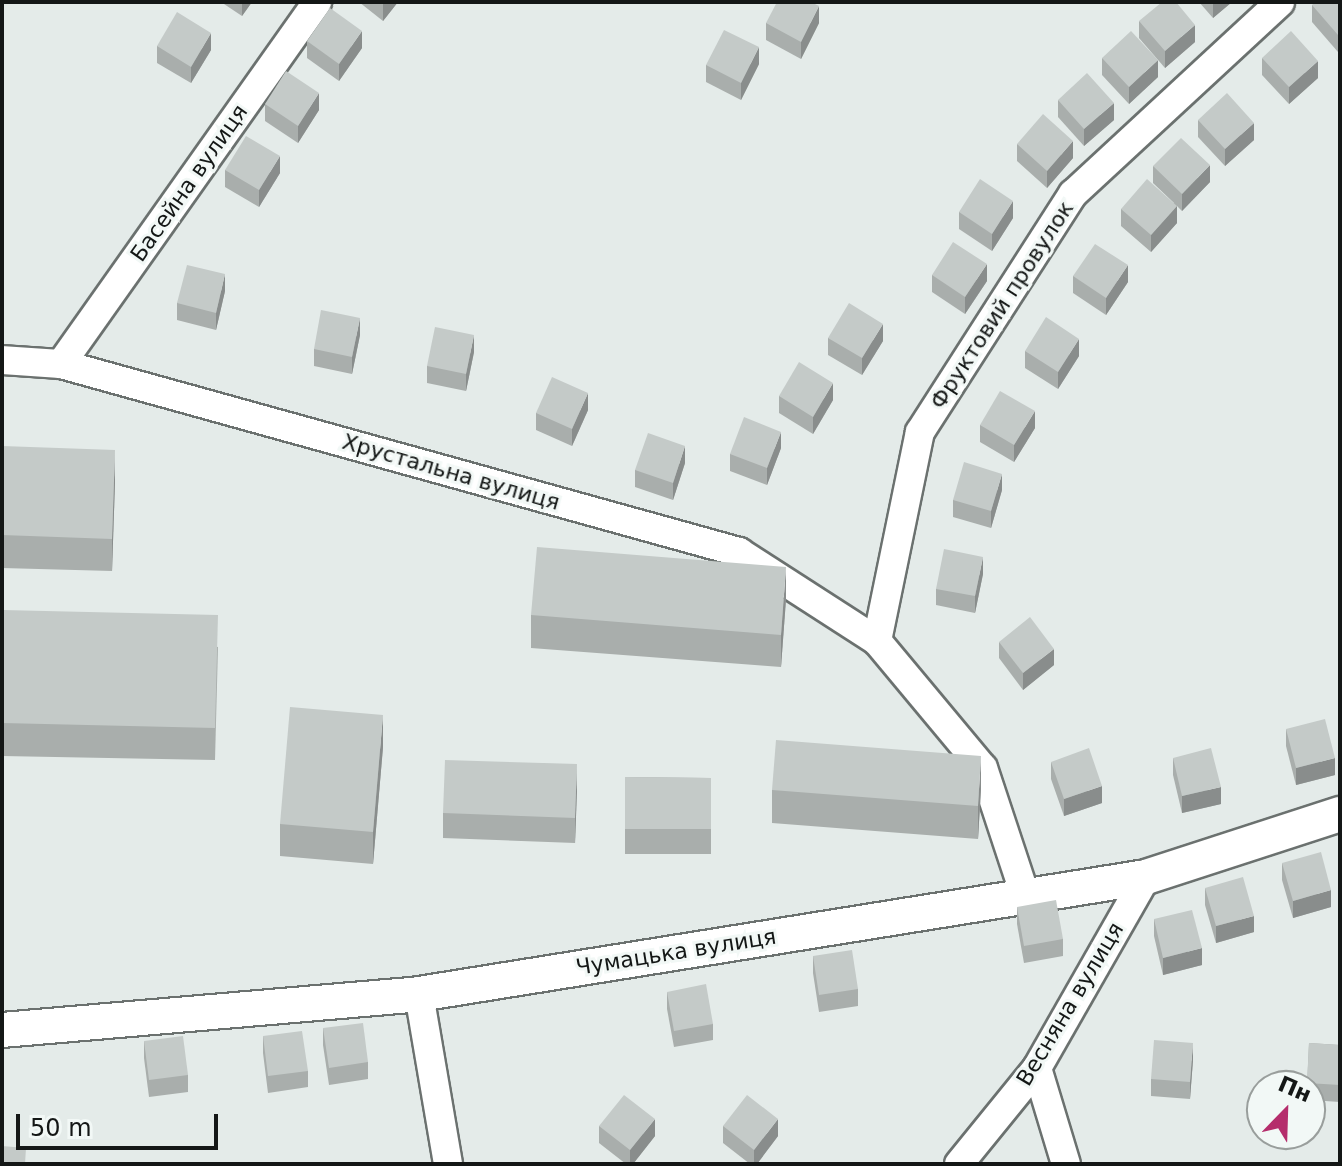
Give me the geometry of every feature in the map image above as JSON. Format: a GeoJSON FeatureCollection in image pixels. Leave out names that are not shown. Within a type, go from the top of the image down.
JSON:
{"type":"FeatureCollection","features":[{"type":"Feature","properties":{"kind":"street","name":"Басейна вулиця"},"geometry":{"type":"LineString","coordinates":[[61,364],[317,2]]}},
{"type":"Feature","properties":{"kind":"street","name":"Фруктовий провулок"},"geometry":{"type":"LineString","coordinates":[[877,641],[920,432],[1073,194],[1280,2]]}},
{"type":"Feature","properties":{"kind":"street","name":"Хрустальна вулиця"},"geometry":{"type":"LineString","coordinates":[[2,360],[61,364],[739,552],[877,641],[983,768],[1025,895]]}},
{"type":"Feature","properties":{"kind":"street","name":"Чумацька вулиця"},"geometry":{"type":"LineString","coordinates":[[2,1030],[419,994],[1146,877],[1340,814]]}},
{"type":"Feature","properties":{"kind":"street","name":"Весняна вулиця"},"geometry":{"type":"LineString","coordinates":[[959,1164],[1037,1068],[1146,877]]}},
{"type":"Feature","properties":{"kind":"street"},"geometry":{"type":"LineString","coordinates":[[419,994],[448,1164]]}},
{"type":"Feature","properties":{"kind":"street"},"geometry":{"type":"LineString","coordinates":[[1037,1068],[1066,1164]]}},
{"type":"Feature","properties":{"kind":"building"},"geometry":{"type":"Polygon","coordinates":[[[777,2],[811,2],[819,6],[801,42],[766,23],[777,2]]]}},
{"type":"Feature","properties":{"kind":"building"},"geometry":{"type":"Polygon","coordinates":[[[1162,2],[1176,2],[1195,25],[1165,51],[1139,21],[1162,2]]]}},
{"type":"Feature","properties":{"kind":"building"},"geometry":{"type":"Polygon","coordinates":[[[1315,2],[1340,2],[1338,35],[1312,5],[1315,2]]]}},
{"type":"Feature","properties":{"kind":"building"},"geometry":{"type":"Polygon","coordinates":[[[330,8],[362,31],[339,64],[307,41],[330,8]]]}},
{"type":"Feature","properties":{"kind":"building"},"geometry":{"type":"Polygon","coordinates":[[[177,12],[211,33],[191,67],[157,46],[177,12]]]}},
{"type":"Feature","properties":{"kind":"building"},"geometry":{"type":"Polygon","coordinates":[[[724,30],[759,47],[741,83],[706,65],[724,30]]]}},
{"type":"Feature","properties":{"kind":"building"},"geometry":{"type":"Polygon","coordinates":[[[1131,31],[1158,60],[1129,87],[1102,58],[1131,31]]]}},
{"type":"Feature","properties":{"kind":"building"},"geometry":{"type":"Polygon","coordinates":[[[1291,31],[1318,61],[1289,87],[1262,58],[1291,31]]]}},
{"type":"Feature","properties":{"kind":"building"},"geometry":{"type":"Polygon","coordinates":[[[286,71],[319,93],[298,126],[265,104],[286,71]]]}},
{"type":"Feature","properties":{"kind":"building"},"geometry":{"type":"Polygon","coordinates":[[[1087,73],[1114,103],[1084,129],[1058,100],[1087,73]]]}},
{"type":"Feature","properties":{"kind":"building"},"geometry":{"type":"Polygon","coordinates":[[[1227,93],[1254,123],[1225,149],[1198,120],[1227,93]]]}},
{"type":"Feature","properties":{"kind":"building"},"geometry":{"type":"Polygon","coordinates":[[[1043,114],[1073,141],[1047,171],[1017,144],[1043,114]]]}},
{"type":"Feature","properties":{"kind":"building"},"geometry":{"type":"Polygon","coordinates":[[[246,136],[280,156],[259,190],[225,170],[246,136]]]}},
{"type":"Feature","properties":{"kind":"building"},"geometry":{"type":"Polygon","coordinates":[[[1181,138],[1210,165],[1182,194],[1153,166],[1181,138]]]}},
{"type":"Feature","properties":{"kind":"building"},"geometry":{"type":"Polygon","coordinates":[[[980,179],[1013,201],[992,234],[959,212],[980,179]]]}},
{"type":"Feature","properties":{"kind":"building"},"geometry":{"type":"Polygon","coordinates":[[[1147,179],[1177,206],[1151,235],[1121,209],[1147,179]]]}},
{"type":"Feature","properties":{"kind":"building"},"geometry":{"type":"Polygon","coordinates":[[[953,242],[987,264],[965,297],[932,275],[953,242]]]}},
{"type":"Feature","properties":{"kind":"building"},"geometry":{"type":"Polygon","coordinates":[[[1095,244],[1128,265],[1106,298],[1073,276],[1095,244]]]}},
{"type":"Feature","properties":{"kind":"building"},"geometry":{"type":"Polygon","coordinates":[[[187,265],[225,274],[216,313],[177,303],[187,265]]]}},
{"type":"Feature","properties":{"kind":"building"},"geometry":{"type":"Polygon","coordinates":[[[849,303],[883,324],[862,358],[828,338],[849,303]]]}},
{"type":"Feature","properties":{"kind":"building"},"geometry":{"type":"Polygon","coordinates":[[[321,310],[360,318],[352,357],[314,349],[321,310]]]}},
{"type":"Feature","properties":{"kind":"building"},"geometry":{"type":"Polygon","coordinates":[[[1046,317],[1079,339],[1058,372],[1025,351],[1046,317]]]}},
{"type":"Feature","properties":{"kind":"building"},"geometry":{"type":"Polygon","coordinates":[[[435,327],[474,335],[466,374],[427,366],[435,327]]]}},
{"type":"Feature","properties":{"kind":"building"},"geometry":{"type":"Polygon","coordinates":[[[799,362],[833,383],[813,417],[779,396],[799,362]]]}},
{"type":"Feature","properties":{"kind":"building"},"geometry":{"type":"Polygon","coordinates":[[[552,377],[588,393],[572,429],[536,413],[552,377]]]}},
{"type":"Feature","properties":{"kind":"building"},"geometry":{"type":"Polygon","coordinates":[[[1000,391],[1035,411],[1014,445],[980,425],[1000,391]]]}},
{"type":"Feature","properties":{"kind":"building"},"geometry":{"type":"Polygon","coordinates":[[[744,417],[781,432],[767,468],[730,454],[744,417]]]}},
{"type":"Feature","properties":{"kind":"building"},"geometry":{"type":"Polygon","coordinates":[[[648,433],[685,446],[673,483],[635,470],[648,433]]]}},
{"type":"Feature","properties":{"kind":"building"},"geometry":{"type":"Polygon","coordinates":[[[2,446],[115,450],[112,539],[2,535],[2,446]]]}},
{"type":"Feature","properties":{"kind":"building"},"geometry":{"type":"Polygon","coordinates":[[[964,462],[1002,474],[991,511],[953,500],[964,462]]]}},
{"type":"Feature","properties":{"kind":"building"},"geometry":{"type":"Polygon","coordinates":[[[537,547],[786,567],[781,635],[531,615],[537,547]]]}},
{"type":"Feature","properties":{"kind":"building"},"geometry":{"type":"Polygon","coordinates":[[[944,549],[983,557],[975,596],[936,589],[944,549]]]}},
{"type":"Feature","properties":{"kind":"building"},"geometry":{"type":"Polygon","coordinates":[[[2,610],[218,615],[215,728],[2,723],[2,610]]]}},
{"type":"Feature","properties":{"kind":"building"},"geometry":{"type":"Polygon","coordinates":[[[1030,617],[1054,649],[1023,673],[999,642],[1030,617]]]}},
{"type":"Feature","properties":{"kind":"building"},"geometry":{"type":"Polygon","coordinates":[[[290,707],[383,715],[373,832],[280,824],[290,707]]]}},
{"type":"Feature","properties":{"kind":"building"},"geometry":{"type":"Polygon","coordinates":[[[1325,719],[1335,758],[1296,768],[1286,729],[1325,719]]]}},
{"type":"Feature","properties":{"kind":"building"},"geometry":{"type":"Polygon","coordinates":[[[776,740],[981,756],[978,806],[772,790],[776,740]]]}},
{"type":"Feature","properties":{"kind":"building"},"geometry":{"type":"Polygon","coordinates":[[[1089,748],[1102,786],[1064,799],[1051,762],[1089,748]]]}},
{"type":"Feature","properties":{"kind":"building"},"geometry":{"type":"Polygon","coordinates":[[[1211,748],[1221,787],[1182,796],[1173,758],[1211,748]]]}},
{"type":"Feature","properties":{"kind":"building"},"geometry":{"type":"Polygon","coordinates":[[[445,760],[577,764],[575,818],[443,813],[445,760]]]}},
{"type":"Feature","properties":{"kind":"building"},"geometry":{"type":"Polygon","coordinates":[[[625,777],[711,778],[711,829],[625,829],[625,777]]]}},
{"type":"Feature","properties":{"kind":"building"},"geometry":{"type":"Polygon","coordinates":[[[1321,852],[1331,890],[1293,901],[1282,863],[1321,852]]]}},
{"type":"Feature","properties":{"kind":"building"},"geometry":{"type":"Polygon","coordinates":[[[1243,877],[1254,916],[1216,926],[1205,888],[1243,877]]]}},
{"type":"Feature","properties":{"kind":"building"},"geometry":{"type":"Polygon","coordinates":[[[1056,900],[1063,939],[1024,946],[1017,907],[1056,900]]]}},
{"type":"Feature","properties":{"kind":"building"},"geometry":{"type":"Polygon","coordinates":[[[1192,910],[1202,948],[1163,958],[1154,919],[1192,910]]]}},
{"type":"Feature","properties":{"kind":"building"},"geometry":{"type":"Polygon","coordinates":[[[852,950],[858,989],[819,995],[813,956],[852,950]]]}},
{"type":"Feature","properties":{"kind":"building"},"geometry":{"type":"Polygon","coordinates":[[[706,984],[713,1024],[674,1031],[667,992],[706,984]]]}},
{"type":"Feature","properties":{"kind":"building"},"geometry":{"type":"Polygon","coordinates":[[[363,1023],[368,1062],[329,1068],[323,1028],[363,1023]]]}},
{"type":"Feature","properties":{"kind":"building"},"geometry":{"type":"Polygon","coordinates":[[[302,1031],[308,1071],[268,1076],[263,1036],[302,1031]]]}},
{"type":"Feature","properties":{"kind":"building"},"geometry":{"type":"Polygon","coordinates":[[[183,1036],[188,1075],[149,1080],[144,1041],[183,1036]]]}},
{"type":"Feature","properties":{"kind":"building"},"geometry":{"type":"Polygon","coordinates":[[[1154,1040],[1193,1043],[1190,1082],[1151,1079],[1154,1040]]]}},
{"type":"Feature","properties":{"kind":"building"},"geometry":{"type":"Polygon","coordinates":[[[1309,1043],[1340,1045],[1340,1085],[1326,1084],[1326,1070],[1308,1070],[1309,1043]]]}},
{"type":"Feature","properties":{"kind":"building"},"geometry":{"type":"Polygon","coordinates":[[[624,1095],[655,1119],[630,1150],[599,1126],[624,1095]]]}},
{"type":"Feature","properties":{"kind":"building"},"geometry":{"type":"Polygon","coordinates":[[[747,1095],[778,1119],[754,1150],[723,1126],[747,1095]]]}},
{"type":"Feature","properties":{"kind":"building"},"geometry":{"type":"Polygon","coordinates":[[[2,1146],[26,1148],[25,1164],[2,1164],[2,1146]]]}}]}
